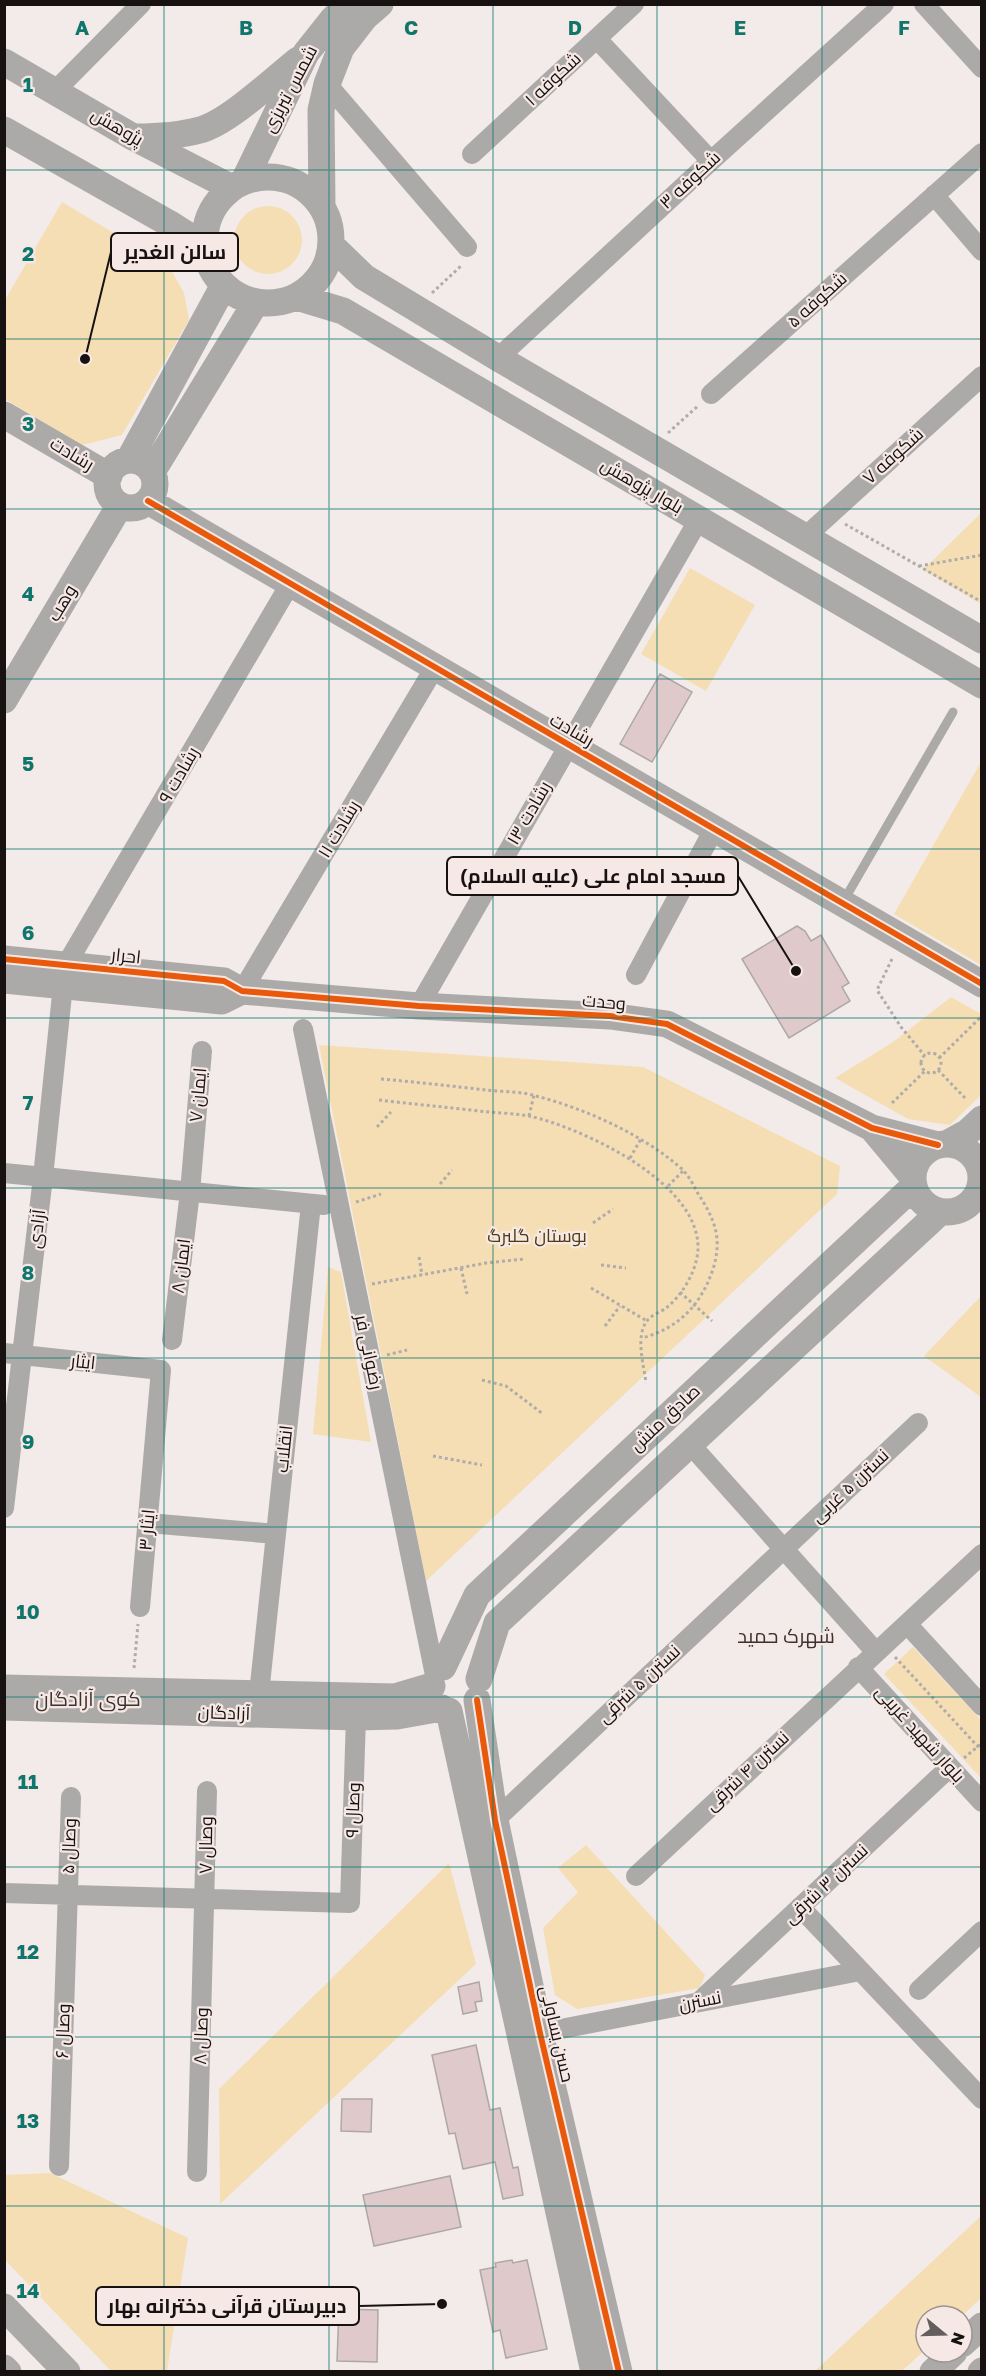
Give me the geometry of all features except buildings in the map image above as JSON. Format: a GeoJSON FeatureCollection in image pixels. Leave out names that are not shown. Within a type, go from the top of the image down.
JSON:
{"type":"FeatureCollection","features":[{"type":"Feature","properties":{"kind":"street"},"geometry":{"type":"LineString","coordinates":[[55,91],[141,4]]}},
{"type":"Feature","properties":{"kind":"street","name":"شمس تبریزی"},"geometry":{"type":"LineString","coordinates":[[322,206],[321,110],[327,84],[341,48],[365,17],[380,4]]}},
{"type":"Feature","properties":{"kind":"street","name":"شکوفه ۱"},"geometry":{"type":"LineString","coordinates":[[472,154],[634,4]]}},
{"type":"Feature","properties":{"kind":"street","name":"شکوفه ۳"},"geometry":{"type":"LineString","coordinates":[[498,358],[884,4]]}},
{"type":"Feature","properties":{"kind":"street"},"geometry":{"type":"LineString","coordinates":[[924,4],[981,68]]}},
{"type":"Feature","properties":{"kind":"street","name":"شمس تبریزی"},"geometry":{"type":"LineString","coordinates":[[238,185],[306,53],[336,9]]}},
{"type":"Feature","properties":{"kind":"street"},"geometry":{"type":"LineString","coordinates":[[597,39],[711,161]]}},
{"type":"Feature","properties":{"kind":"street"},"geometry":{"type":"LineString","coordinates":[[133,136],[167,137],[202,130],[235,110],[306,53]]}},
{"type":"Feature","properties":{"kind":"street","name":"پژوهش"},"geometry":{"type":"LineString","coordinates":[[4,62],[133,136],[238,185]]}},
{"type":"Feature","properties":{"kind":"street"},"geometry":{"type":"LineString","coordinates":[[327,84],[467,247]]}},
{"type":"Feature","properties":{"kind":"street"},"geometry":{"type":"LineString","coordinates":[[4,130],[206,246]]}},
{"type":"Feature","properties":{"kind":"street","name":"شکوفه ۵"},"geometry":{"type":"LineString","coordinates":[[711,394],[981,153]]}},
{"type":"Feature","properties":{"kind":"street"},"geometry":{"type":"LineString","coordinates":[[272,176],[291,180],[309,190],[322,206],[330,225],[332,246],[326,266],[314,284],[297,297],[277,303],[256,302],[238,296],[224,285],[209,262],[206,230],[211,214],[220,200],[238,185],[257,177],[272,176]]}},
{"type":"Feature","properties":{"kind":"street"},"geometry":{"type":"LineString","coordinates":[[934,195],[981,251]]}},
{"type":"Feature","properties":{"kind":"street","name":"بلوار پژوهش"},"geometry":{"type":"LineString","coordinates":[[332,246],[364,277],[415,308],[981,640]]}},
{"type":"Feature","properties":{"kind":"street"},"geometry":{"type":"LineString","coordinates":[[130,469],[224,285]]}},
{"type":"Feature","properties":{"kind":"street","name":"بلوار پژوهش"},"geometry":{"type":"LineString","coordinates":[[297,297],[343,311],[981,685]]}},
{"type":"Feature","properties":{"kind":"street"},"geometry":{"type":"LineString","coordinates":[[130,469],[155,487],[148,501],[135,508],[120,505],[108,489],[130,469],[256,302]]}},
{"type":"Feature","properties":{"kind":"street","name":"شکوفه ۷"},"geometry":{"type":"LineString","coordinates":[[805,537],[981,376]]}},
{"type":"Feature","properties":{"kind":"street","name":"رشادت"},"geometry":{"type":"LineString","coordinates":[[4,415],[130,469]]}},
{"type":"Feature","properties":{"kind":"street","name":"رشادت"},"geometry":{"type":"LineString","coordinates":[[148,501],[981,984]]}},
{"type":"Feature","properties":{"kind":"street","name":"وهب"},"geometry":{"type":"LineString","coordinates":[[4,700],[120,505]]}},
{"type":"Feature","properties":{"kind":"street","name":"رشادت ۱۳"},"geometry":{"type":"LineString","coordinates":[[419,1006],[699,519]]}},
{"type":"Feature","properties":{"kind":"street","name":"رشادت ۹"},"geometry":{"type":"LineString","coordinates":[[64,975],[290,584]]}},
{"type":"Feature","properties":{"kind":"street","name":"رشادت ۱۱"},"geometry":{"type":"LineString","coordinates":[[242,991],[435,668]]}},
{"type":"Feature","properties":{"kind":"street"},"geometry":{"type":"LineString","coordinates":[[636,975],[714,829]]}},
{"type":"Feature","properties":{"kind":"street","name":"احرار"},"geometry":{"type":"LineString","coordinates":[[4,959],[64,975],[222,1001],[242,991]]}},
{"type":"Feature","properties":{"kind":"street","name":"احرار"},"geometry":{"type":"LineString","coordinates":[[4,980],[64,975]]}},
{"type":"Feature","properties":{"kind":"street","name":"آزادی"},"geometry":{"type":"LineString","coordinates":[[4,1508],[13,1354],[43,1177],[64,975]]}},
{"type":"Feature","properties":{"kind":"street","name":"وحدت"},"geometry":{"type":"LineString","coordinates":[[242,991],[419,1006],[610,1016],[667,1024],[872,1128],[943,1144]]}},
{"type":"Feature","properties":{"kind":"street","name":"رضوانی فر"},"geometry":{"type":"LineString","coordinates":[[303,1029],[440,1690]]}},
{"type":"Feature","properties":{"kind":"street","name":"ایمان ۷"},"geometry":{"type":"LineString","coordinates":[[190,1192],[202,1051]]}},
{"type":"Feature","properties":{"kind":"street"},"geometry":{"type":"LineString","coordinates":[[981,1119],[968,1132],[928,1149],[920,1157],[913,1182],[925,1205],[981,1223]]}},
{"type":"Feature","properties":{"kind":"street","name":"وحدت"},"geometry":{"type":"LineString","coordinates":[[872,1128],[913,1182]]}},
{"type":"Feature","properties":{"kind":"street"},"geometry":{"type":"LineString","coordinates":[[943,1144],[959,1146],[969,1151],[976,1159],[981,1176],[979,1191],[974,1200],[966,1207],[948,1212]]}},
{"type":"Feature","properties":{"kind":"street"},"geometry":{"type":"LineString","coordinates":[[4,1173],[339,1207]]}},
{"type":"Feature","properties":{"kind":"street","name":"صادق منش"},"geometry":{"type":"LineString","coordinates":[[440,1690],[477,1595],[913,1182]]}},
{"type":"Feature","properties":{"kind":"street","name":"ایمان ۸"},"geometry":{"type":"LineString","coordinates":[[172,1340],[190,1192]]}},
{"type":"Feature","properties":{"kind":"street","name":"انقلاب"},"geometry":{"type":"LineString","coordinates":[[259,1694],[311,1204]]}},
{"type":"Feature","properties":{"kind":"street","name":"صادق منش"},"geometry":{"type":"LineString","coordinates":[[478,1690],[497,1623],[689,1443],[948,1212]]}},
{"type":"Feature","properties":{"kind":"street","name":"ایثار"},"geometry":{"type":"LineString","coordinates":[[13,1354],[161,1370]]}},
{"type":"Feature","properties":{"kind":"street","name":"ایثار ۳"},"geometry":{"type":"LineString","coordinates":[[140,1607],[161,1370]]}},
{"type":"Feature","properties":{"kind":"street","name":"نسترن ۵ غربی"},"geometry":{"type":"LineString","coordinates":[[783,1548],[918,1424]]}},
{"type":"Feature","properties":{"kind":"street"},"geometry":{"type":"LineString","coordinates":[[689,1443],[783,1548],[879,1648]]}},
{"type":"Feature","properties":{"kind":"street"},"geometry":{"type":"LineString","coordinates":[[148,1523],[276,1534]]}},
{"type":"Feature","properties":{"kind":"street","name":"نسترن ۵ شرقی"},"geometry":{"type":"LineString","coordinates":[[495,1820],[783,1548]]}},
{"type":"Feature","properties":{"kind":"street","name":"نسترن ۴ شرقی"},"geometry":{"type":"LineString","coordinates":[[636,1876],[981,1554]]}},
{"type":"Feature","properties":{"kind":"street"},"geometry":{"type":"LineString","coordinates":[[907,1624],[981,1706]]}},
{"type":"Feature","properties":{"kind":"street"},"geometry":{"type":"LineString","coordinates":[[449,1664],[464,1664],[476,1672],[478,1690],[472,1707],[465,1711],[440,1690],[449,1664]]}},
{"type":"Feature","properties":{"kind":"street","name":"بلوار شهید غریبی"},"geometry":{"type":"LineString","coordinates":[[858,1667],[981,1802]]}},
{"type":"Feature","properties":{"kind":"street","name":"آزادگان"},"geometry":{"type":"LineString","coordinates":[[4,1688],[394,1697],[440,1690]]}},
{"type":"Feature","properties":{"kind":"street","name":"آزادگان"},"geometry":{"type":"LineString","coordinates":[[4,1707],[356,1717],[397,1716],[440,1690]]}},
{"type":"Feature","properties":{"kind":"street","name":"حسن یساولی"},"geometry":{"type":"LineString","coordinates":[[440,1690],[594,2372]]}},
{"type":"Feature","properties":{"kind":"street","name":"حسن یساولی"},"geometry":{"type":"LineString","coordinates":[[478,1690],[495,1820],[540,2033],[619,2372]]}},
{"type":"Feature","properties":{"kind":"street","name":"وصال ۹"},"geometry":{"type":"LineString","coordinates":[[205,1899],[350,1903],[356,1717]]}},
{"type":"Feature","properties":{"kind":"street","name":"نسترن ۳ شرقی"},"geometry":{"type":"LineString","coordinates":[[701,2000],[950,1767]]}},
{"type":"Feature","properties":{"kind":"street","name":"وصال ۷"},"geometry":{"type":"LineString","coordinates":[[205,1899],[207,1791]]}},
{"type":"Feature","properties":{"kind":"street","name":"وصال ۵"},"geometry":{"type":"LineString","coordinates":[[68,1895],[71,1797]]}},
{"type":"Feature","properties":{"kind":"street"},"geometry":{"type":"LineString","coordinates":[[4,1893],[205,1899]]}},
{"type":"Feature","properties":{"kind":"street","name":"وصال ۶"},"geometry":{"type":"LineString","coordinates":[[59,2166],[68,1895]]}},
{"type":"Feature","properties":{"kind":"street","name":"وصال ۸"},"geometry":{"type":"LineString","coordinates":[[197,2172],[205,1899]]}},
{"type":"Feature","properties":{"kind":"street"},"geometry":{"type":"LineString","coordinates":[[800,1907],[981,2099]]}},
{"type":"Feature","properties":{"kind":"street"},"geometry":{"type":"LineString","coordinates":[[919,1990],[981,1931]]}},
{"type":"Feature","properties":{"kind":"street","name":"نسترن"},"geometry":{"type":"LineString","coordinates":[[540,2033],[860,1971]]}},
{"type":"Feature","properties":{"kind":"street"},"geometry":{"type":"LineString","coordinates":[[4,2307],[67,2372]]}},
{"type":"Feature","properties":{"kind":"street"},"geometry":{"type":"LineString","coordinates":[[4,2368],[8,2372]]}},
{"type":"Feature","properties":{"kind":"lane"},"geometry":{"type":"LineString","coordinates":[[842,903],[953,712]]}},
{"type":"Feature","properties":{"kind":"path"},"geometry":{"type":"LineString","coordinates":[[415,308],[465,262],[467,247]]}},
{"type":"Feature","properties":{"kind":"path"},"geometry":{"type":"LineString","coordinates":[[651,448],[711,394]]}},
{"type":"Feature","properties":{"kind":"path"},"geometry":{"type":"LineString","coordinates":[[829,515],[981,602]]}},
{"type":"Feature","properties":{"kind":"path"},"geometry":{"type":"LineString","coordinates":[[919,566],[981,555]]}},
{"type":"Feature","properties":{"kind":"path"},"geometry":{"type":"LineString","coordinates":[[902,939],[877,990],[901,1027],[925,1056]]}},
{"type":"Feature","properties":{"kind":"path"},"geometry":{"type":"LineString","coordinates":[[939,1058],[981,1016]]}},
{"type":"Feature","properties":{"kind":"path"},"geometry":{"type":"LineString","coordinates":[[933,1054],[939,1058],[938,1070],[931,1073],[925,1071],[921,1063],[925,1056],[933,1054]]}},
{"type":"Feature","properties":{"kind":"path"},"geometry":{"type":"LineString","coordinates":[[938,1070],[965,1098]]}},
{"type":"Feature","properties":{"kind":"path"},"geometry":{"type":"LineString","coordinates":[[892,1103],[925,1071]]}},
{"type":"Feature","properties":{"kind":"path"},"geometry":{"type":"LineString","coordinates":[[381,1079],[534,1095],[589,1114],[641,1139],[684,1170],[713,1216],[717,1241],[716,1259],[707,1286],[695,1306],[678,1323],[658,1334],[642,1338]]}},
{"type":"Feature","properties":{"kind":"path"},"geometry":{"type":"LineString","coordinates":[[529,1116],[534,1095]]}},
{"type":"Feature","properties":{"kind":"path"},"geometry":{"type":"LineString","coordinates":[[379,1100],[529,1116],[582,1135],[630,1158],[668,1186],[693,1221],[698,1249],[692,1276],[669,1306],[647,1321],[642,1338],[646,1383]]}},
{"type":"Feature","properties":{"kind":"path"},"geometry":{"type":"LineString","coordinates":[[377,1127],[390,1112]]}},
{"type":"Feature","properties":{"kind":"path"},"geometry":{"type":"LineString","coordinates":[[630,1158],[641,1139]]}},
{"type":"Feature","properties":{"kind":"path"},"geometry":{"type":"LineString","coordinates":[[440,1184],[452,1170]]}},
{"type":"Feature","properties":{"kind":"path"},"geometry":{"type":"LineString","coordinates":[[668,1186],[684,1170]]}},
{"type":"Feature","properties":{"kind":"path"},"geometry":{"type":"LineString","coordinates":[[339,1207],[381,1194]]}},
{"type":"Feature","properties":{"kind":"path"},"geometry":{"type":"LineString","coordinates":[[593,1223],[613,1209]]}},
{"type":"Feature","properties":{"kind":"path"},"geometry":{"type":"LineString","coordinates":[[419,1257],[422,1275]]}},
{"type":"Feature","properties":{"kind":"path"},"geometry":{"type":"LineString","coordinates":[[356,1287],[524,1259]]}},
{"type":"Feature","properties":{"kind":"path"},"geometry":{"type":"LineString","coordinates":[[601,1265],[626,1268]]}},
{"type":"Feature","properties":{"kind":"path"},"geometry":{"type":"LineString","coordinates":[[461,1268],[467,1294]]}},
{"type":"Feature","properties":{"kind":"path"},"geometry":{"type":"LineString","coordinates":[[591,1288],[647,1321]]}},
{"type":"Feature","properties":{"kind":"path"},"geometry":{"type":"LineString","coordinates":[[680,1292],[712,1321]]}},
{"type":"Feature","properties":{"kind":"path"},"geometry":{"type":"LineString","coordinates":[[605,1326],[620,1306]]}},
{"type":"Feature","properties":{"kind":"path"},"geometry":{"type":"LineString","coordinates":[[482,1380],[506,1386],[543,1414]]}},
{"type":"Feature","properties":{"kind":"path"},"geometry":{"type":"LineString","coordinates":[[433,1456],[482,1465]]}},
{"type":"Feature","properties":{"kind":"path"},"geometry":{"type":"LineString","coordinates":[[132,1691],[140,1607]]}},
{"type":"Feature","properties":{"kind":"path"},"geometry":{"type":"LineString","coordinates":[[879,1648],[981,1751]]}},
{"type":"Feature","properties":{"kind":"green space"},"geometry":{"type":"Polygon","coordinates":[[[62,202],[169,266],[184,293],[189,320],[122,435],[82,445],[5,399],[5,300],[62,202]]]}},
{"type":"Feature","properties":{"kind":"green space"},"geometry":{"type":"Polygon","coordinates":[[[275,206],[287,212],[296,221],[302,233],[300,253],[292,264],[275,274],[261,274],[244,264],[236,253],[234,233],[244,216],[255,208],[275,206]]]}},
{"type":"Feature","properties":{"kind":"green space"},"geometry":{"type":"Polygon","coordinates":[[[981,513],[981,604],[923,570],[981,513]]]}},
{"type":"Feature","properties":{"kind":"green space"},"geometry":{"type":"Polygon","coordinates":[[[690,568],[755,605],[706,691],[641,654],[690,568]]]}},
{"type":"Feature","properties":{"kind":"green space"},"geometry":{"type":"Polygon","coordinates":[[[981,762],[981,965],[894,914],[981,762]]]}},
{"type":"Feature","properties":{"kind":"green space"},"geometry":{"type":"Polygon","coordinates":[[[951,997],[981,1014],[982,1094],[950,1125],[908,1119],[835,1078],[893,1042],[951,997]]]}},
{"type":"Feature","properties":{"kind":"green space","name":"بوستان گلبرگ"},"geometry":{"type":"Polygon","coordinates":[[[319,1045],[643,1067],[840,1166],[837,1194],[426,1581],[319,1045]]]}},
{"type":"Feature","properties":{"kind":"green space"},"geometry":{"type":"Polygon","coordinates":[[[328,1267],[341,1272],[371,1442],[313,1434],[328,1267]]]}},
{"type":"Feature","properties":{"kind":"green space"},"geometry":{"type":"Polygon","coordinates":[[[981,1296],[981,1397],[924,1356],[981,1296]]]}},
{"type":"Feature","properties":{"kind":"green space"},"geometry":{"type":"Polygon","coordinates":[[[913,1647],[981,1720],[981,1778],[884,1674],[913,1647]]]}},
{"type":"Feature","properties":{"kind":"green space"},"geometry":{"type":"Polygon","coordinates":[[[586,1845],[705,1975],[700,1988],[577,2009],[555,1995],[543,1928],[578,1892],[558,1868],[586,1845]]]}},
{"type":"Feature","properties":{"kind":"green space"},"geometry":{"type":"Polygon","coordinates":[[[449,1863],[476,1964],[220,2204],[219,2089],[449,1863]]]}},
{"type":"Feature","properties":{"kind":"green space"},"geometry":{"type":"Polygon","coordinates":[[[50,2173],[188,2238],[167,2371],[111,2371],[5,2260],[5,2175],[50,2173]]]}},
{"type":"Feature","properties":{"kind":"green space"},"geometry":{"type":"Polygon","coordinates":[[[981,2216],[981,2298],[974,2305],[914,2304],[914,2360],[902,2371],[815,2371],[981,2216]]]}},
{"type":"Feature","properties":{"kind":"cycle path"},"geometry":{"type":"LineString","coordinates":[[148,501],[982,984]]}},
{"type":"Feature","properties":{"kind":"cycle path"},"geometry":{"type":"LineString","coordinates":[[4,959],[224,981],[242,991],[419,1006],[610,1016],[667,1024],[872,1128],[938,1145]]}},
{"type":"Feature","properties":{"kind":"cycle path"},"geometry":{"type":"LineString","coordinates":[[477,1700],[495,1820],[540,2033],[619,2372]]}},
{"type":"Feature","properties":{"kind":"place","name":"سالن الغدیر"},"geometry":{"type":"Point","coordinates":[85,359]}},
{"type":"Feature","properties":{"kind":"place","name":"مسجد امام علی (علیه السلام)"},"geometry":{"type":"Point","coordinates":[796,971]}},
{"type":"Feature","properties":{"kind":"place","name":"دبیرستان قرآنی دخترانه بهار"},"geometry":{"type":"Point","coordinates":[442,2304]}},
{"type":"Feature","properties":{"kind":"district","name":"شهرک حمید"},"geometry":{"type":"Point","coordinates":[786,1636]}},
{"type":"Feature","properties":{"kind":"district","name":"کوی آزادگان"},"geometry":{"type":"Point","coordinates":[88,1699]}}]}
